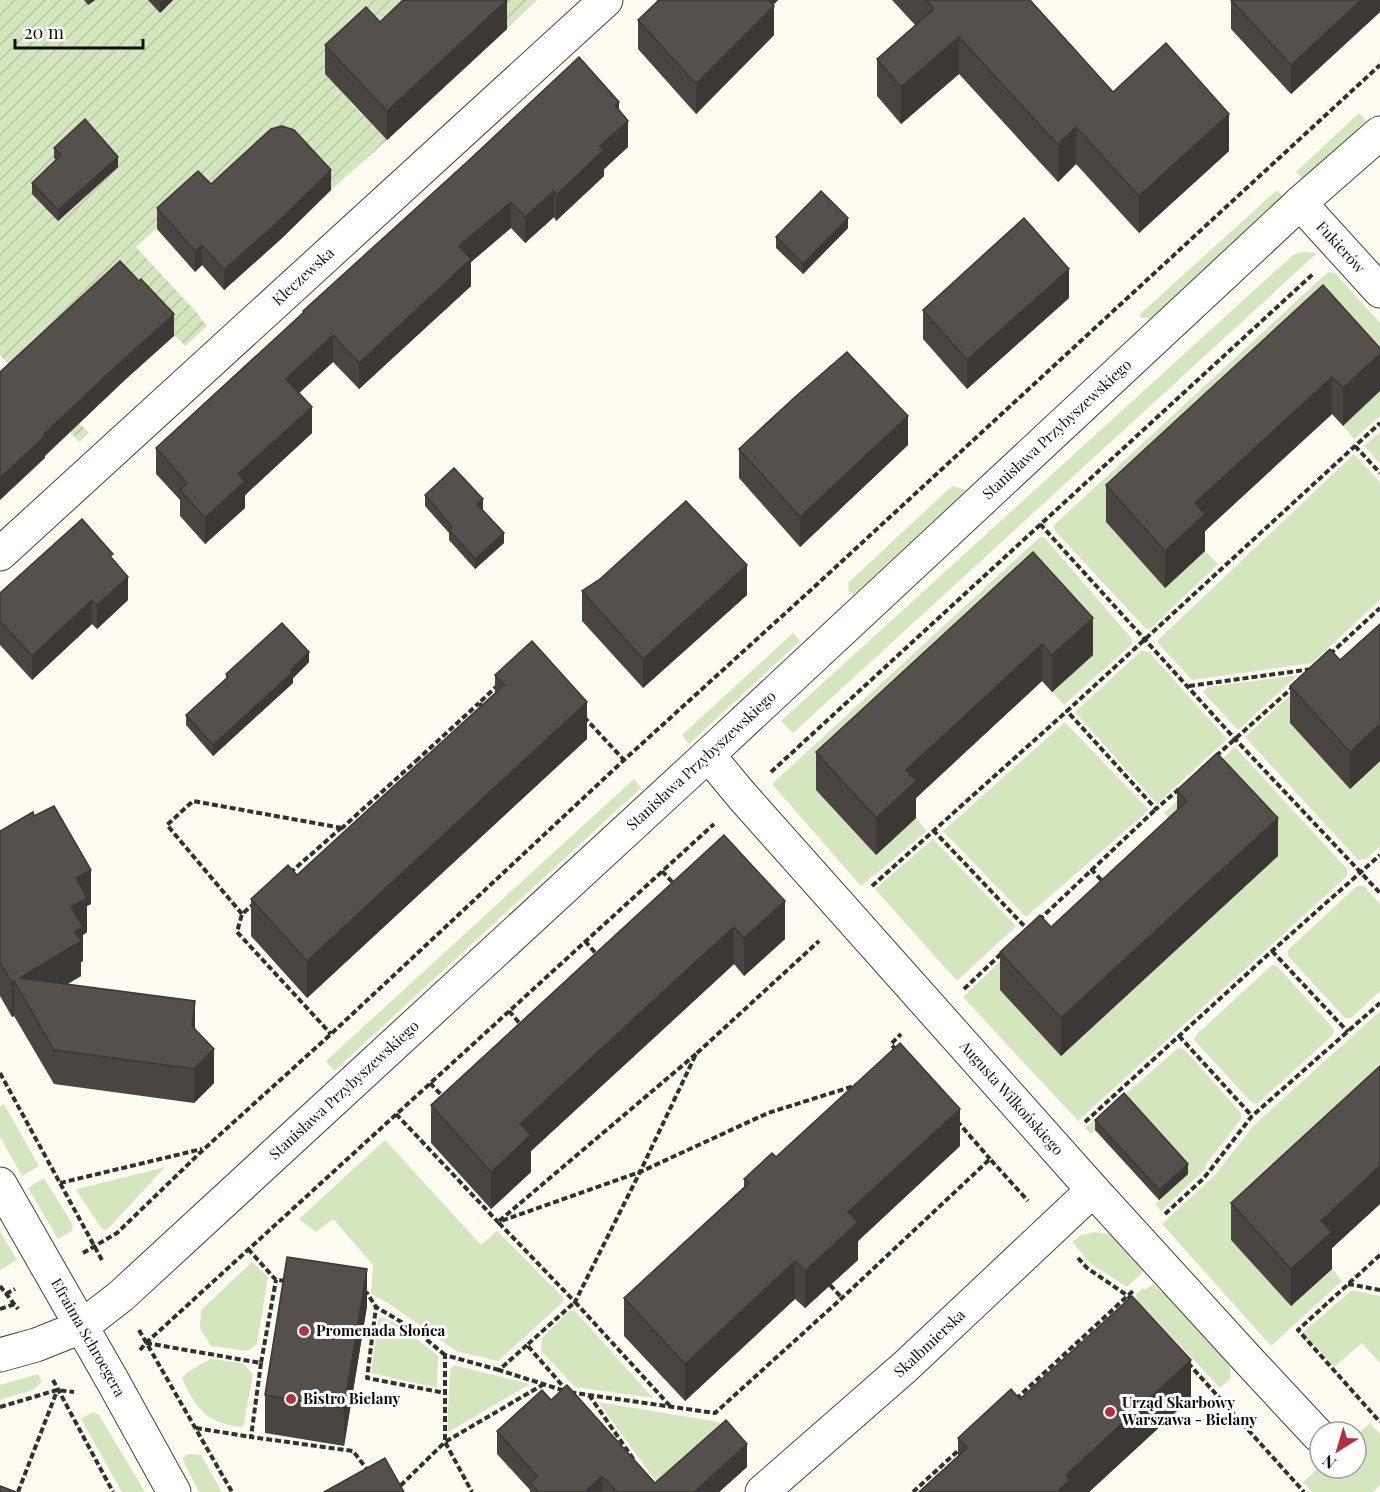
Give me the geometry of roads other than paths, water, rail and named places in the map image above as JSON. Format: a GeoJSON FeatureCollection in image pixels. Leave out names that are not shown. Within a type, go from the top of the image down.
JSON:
{"type":"FeatureCollection","features":[{"type":"Feature","properties":{"kind":"street","name":"Kleczewska"},"geometry":{"type":"LineString","coordinates":[[0,554],[606,0]]}},
{"type":"Feature","properties":{"kind":"street","name":"Stanisława Przybyszewskiego"},"geometry":{"type":"LineString","coordinates":[[0,1355],[36,1345],[81,1327],[122,1296],[708,755],[1300,203],[1380,133]]}},
{"type":"Feature","properties":{"kind":"street","name":"Fukierów"},"geometry":{"type":"LineString","coordinates":[[1300,203],[1380,291]]}},
{"type":"Feature","properties":{"kind":"street","name":"Augusta Wilkońskiego"},"geometry":{"type":"LineString","coordinates":[[708,755],[1093,1190],[1308,1424]]}},
{"type":"Feature","properties":{"kind":"street","name":"Efraima Schroegera"},"geometry":{"type":"LineString","coordinates":[[0,1184],[174,1492]]}},
{"type":"Feature","properties":{"kind":"street","name":"Skalbmierska"},"geometry":{"type":"LineString","coordinates":[[762,1492],[906,1366],[1093,1190]]}},
{"type":"Feature","properties":{"kind":"place","name":"Promenada Słońca"},"geometry":{"type":"Point","coordinates":[304,1331]}},
{"type":"Feature","properties":{"kind":"place","name":"Bistro Bielany"},"geometry":{"type":"Point","coordinates":[291,1399]}},
{"type":"Feature","properties":{"kind":"place","name":"Urząd Skarbowy Warszawa - Bielany"},"geometry":{"type":"Point","coordinates":[1110,1412]}}]}
